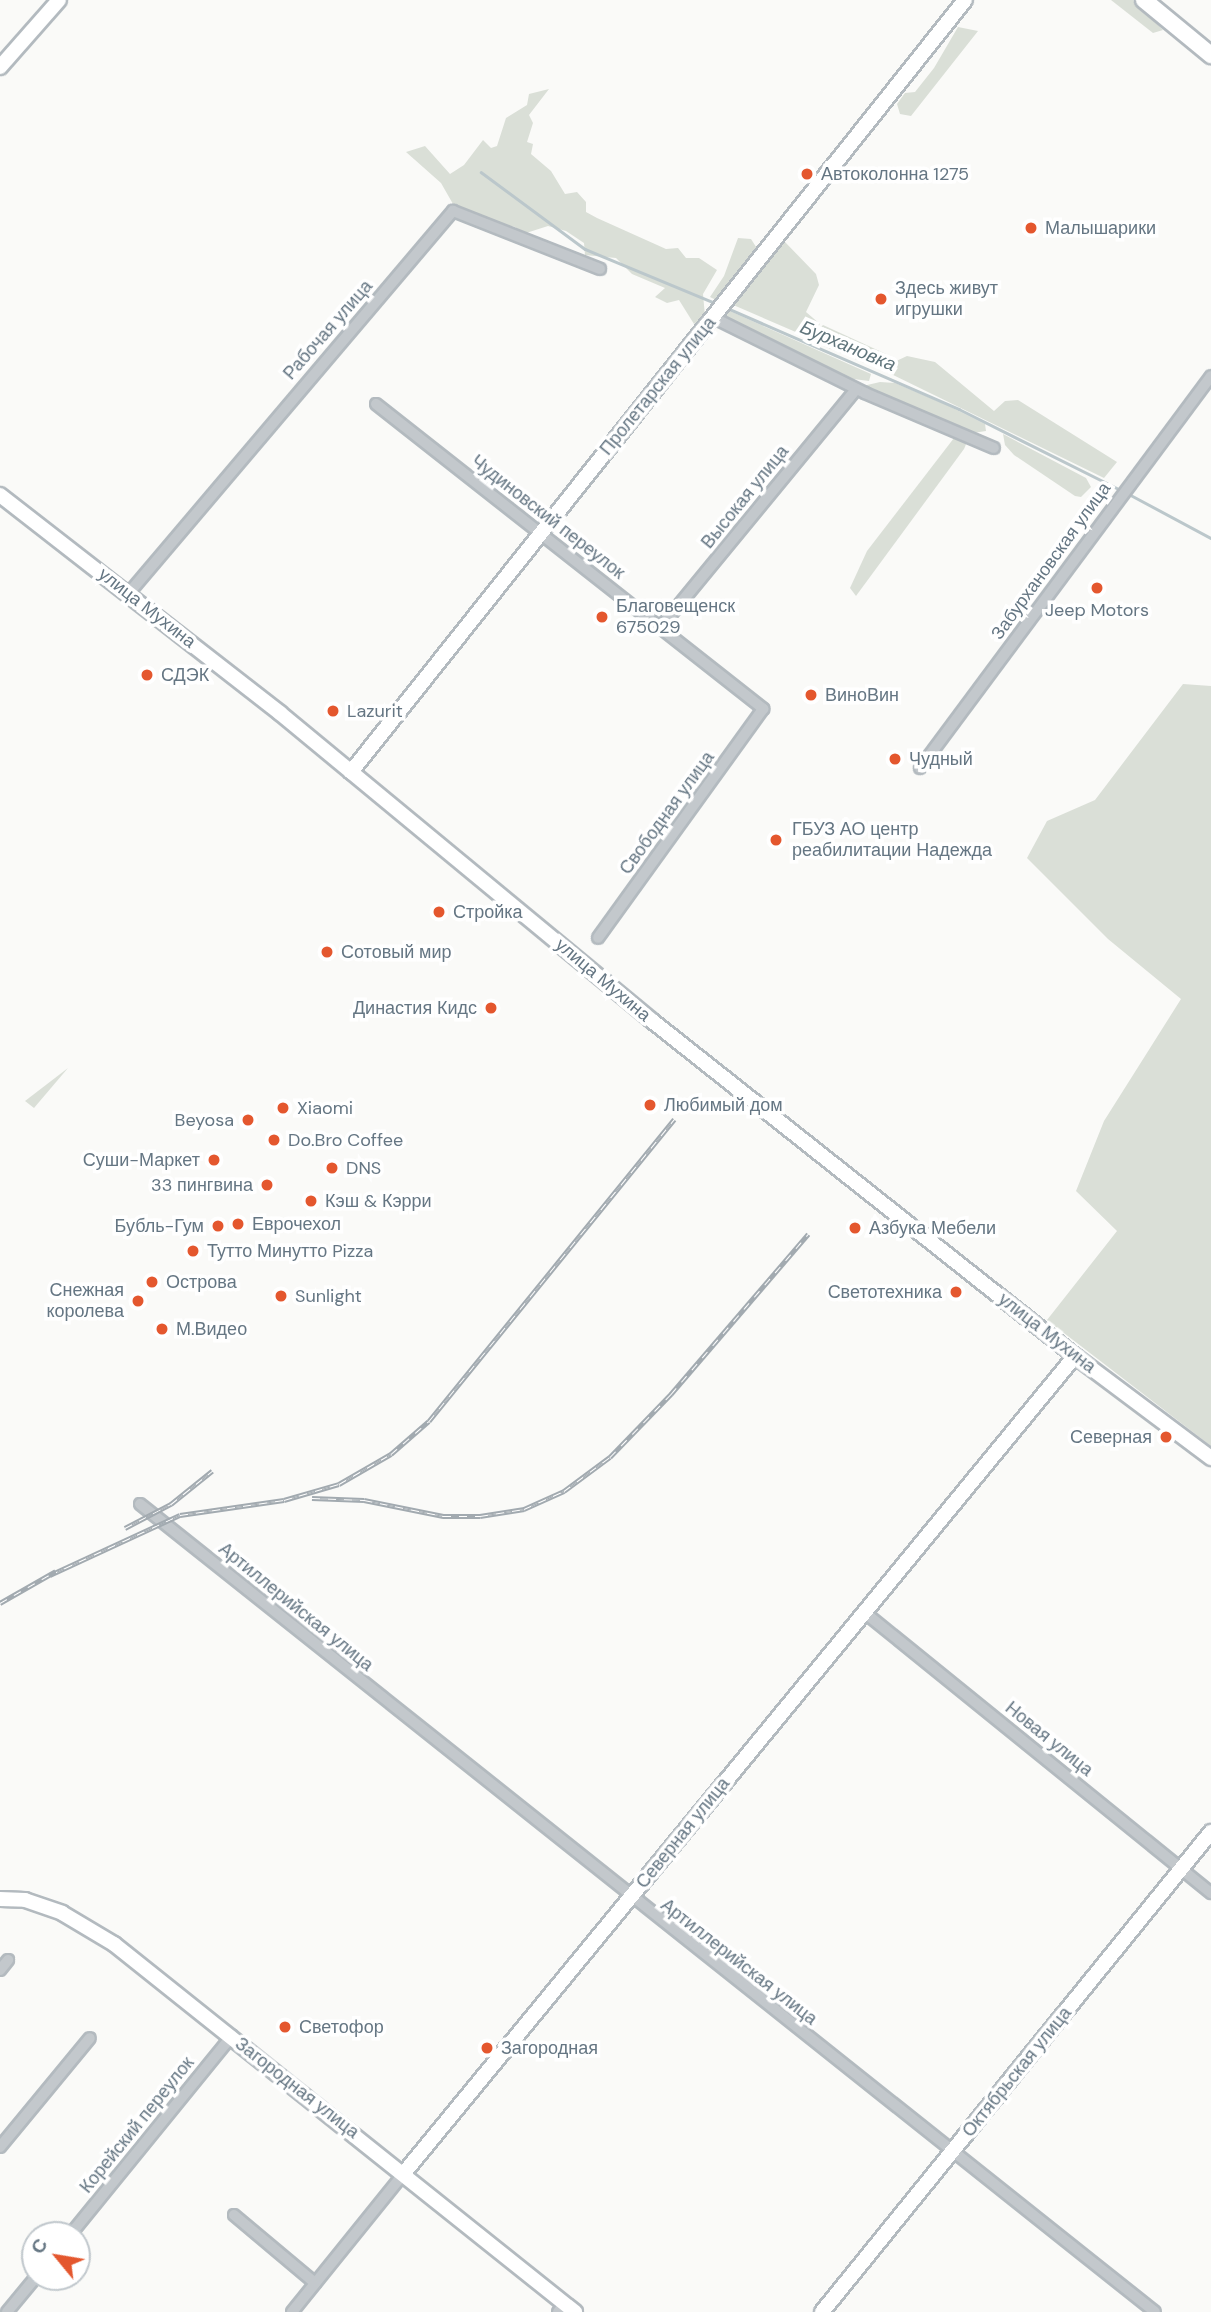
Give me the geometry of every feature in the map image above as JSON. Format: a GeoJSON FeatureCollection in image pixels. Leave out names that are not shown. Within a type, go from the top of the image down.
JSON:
{"type":"FeatureCollection","features":[{"type":"Feature","properties":{"kind":"main road"},"geometry":{"type":"LineString","coordinates":[[0,66],[59,0]]}},
{"type":"Feature","properties":{"kind":"main road","name":"Пролетарская улица"},"geometry":{"type":"LineString","coordinates":[[351,772],[965,0]]}},
{"type":"Feature","properties":{"kind":"main road"},"geometry":{"type":"LineString","coordinates":[[1144,0],[1211,55]]}},
{"type":"Feature","properties":{"kind":"main road","name":"улица Мухина"},"geometry":{"type":"LineString","coordinates":[[0,495],[129,593],[351,772],[651,1020],[1075,1356],[1211,1458]]}},
{"type":"Feature","properties":{"kind":"main road","name":"Северная улица"},"geometry":{"type":"LineString","coordinates":[[404,2173],[1075,1356]]}},
{"type":"Feature","properties":{"kind":"main road","name":"Октябрьская улица"},"geometry":{"type":"LineString","coordinates":[[822,2312],[1211,1832]]}},
{"type":"Feature","properties":{"kind":"main road","name":"Загородная улица"},"geometry":{"type":"LineString","coordinates":[[0,1899],[25,1900],[62,1913],[104,1938],[404,2173],[566,2309]]}},
{"type":"Feature","properties":{"kind":"street","name":"Рабочая улица"},"geometry":{"type":"LineString","coordinates":[[129,593],[453,211],[600,269]]}},
{"type":"Feature","properties":{"kind":"street"},"geometry":{"type":"LineString","coordinates":[[719,309],[856,389],[994,448]]}},
{"type":"Feature","properties":{"kind":"street","name":"Забурхановская улица"},"geometry":{"type":"LineString","coordinates":[[920,768],[1211,376]]}},
{"type":"Feature","properties":{"kind":"street","name":"Высокая улица"},"geometry":{"type":"LineString","coordinates":[[660,628],[856,389]]}},
{"type":"Feature","properties":{"kind":"street","name":"Чудиновский переулок"},"geometry":{"type":"LineString","coordinates":[[376,404],[764,709]]}},
{"type":"Feature","properties":{"kind":"street","name":"Свободная улица"},"geometry":{"type":"LineString","coordinates":[[598,938],[764,709]]}},
{"type":"Feature","properties":{"kind":"street","name":"Артиллерийская улица"},"geometry":{"type":"LineString","coordinates":[[140,1504],[630,1898],[1155,2312]]}},
{"type":"Feature","properties":{"kind":"street","name":"Новая улица"},"geometry":{"type":"LineString","coordinates":[[864,1612],[1211,1893]]}},
{"type":"Feature","properties":{"kind":"street"},"geometry":{"type":"LineString","coordinates":[[0,1970],[8,1960]]}},
{"type":"Feature","properties":{"kind":"street","name":"Корейский переулок"},"geometry":{"type":"LineString","coordinates":[[81,2221],[232,2036]]}},
{"type":"Feature","properties":{"kind":"street"},"geometry":{"type":"LineString","coordinates":[[0,2147],[90,2038]]}},
{"type":"Feature","properties":{"kind":"street","name":"Северная улица"},"geometry":{"type":"LineString","coordinates":[[292,2312],[404,2173]]}},
{"type":"Feature","properties":{"kind":"street"},"geometry":{"type":"LineString","coordinates":[[234,2215],[315,2283]]}},
{"type":"Feature","properties":{"kind":"street"},"geometry":{"type":"LineString","coordinates":[[7,2312],[24,2291]]}},
{"type":"Feature","properties":{"kind":"shaded area"},"geometry":{"type":"Polygon","coordinates":[[[1111,0],[1133,0],[1163,30],[1153,33],[1111,0]]]}},
{"type":"Feature","properties":{"kind":"shaded area"},"geometry":{"type":"Polygon","coordinates":[[[958,27],[978,31],[911,116],[900,114],[897,104],[905,93],[915,92],[934,68],[958,27]]]}},
{"type":"Feature","properties":{"kind":"shaded area"},"geometry":{"type":"Polygon","coordinates":[[[549,89],[529,115],[533,123],[527,142],[533,144],[531,154],[551,171],[565,194],[577,192],[586,202],[586,212],[666,249],[678,248],[686,258],[699,258],[717,270],[703,294],[705,316],[694,324],[679,300],[667,303],[655,297],[665,288],[632,274],[616,258],[585,255],[584,243],[566,231],[548,226],[523,234],[515,227],[485,221],[453,204],[441,183],[406,152],[425,146],[450,174],[464,165],[483,140],[491,148],[497,146],[506,118],[527,105],[529,94],[549,89]]]}},
{"type":"Feature","properties":{"kind":"shaded area"},"geometry":{"type":"Polygon","coordinates":[[[738,238],[751,239],[760,253],[716,300],[710,297],[724,276],[738,238]]]}},
{"type":"Feature","properties":{"kind":"shaded area"},"geometry":{"type":"Polygon","coordinates":[[[785,242],[816,274],[819,285],[806,312],[820,324],[805,336],[731,304],[775,247],[785,242]]]}},
{"type":"Feature","properties":{"kind":"shaded area"},"geometry":{"type":"Polygon","coordinates":[[[723,308],[871,374],[869,381],[838,377],[717,315],[723,308]]]}},
{"type":"Feature","properties":{"kind":"shaded area"},"geometry":{"type":"Polygon","coordinates":[[[823,325],[886,354],[879,369],[809,340],[823,325]]]}},
{"type":"Feature","properties":{"kind":"shaded area"},"geometry":{"type":"Polygon","coordinates":[[[907,356],[935,362],[994,411],[1005,401],[1018,400],[1117,462],[1104,478],[887,372],[892,363],[907,356]]]}},
{"type":"Feature","properties":{"kind":"shaded area"},"geometry":{"type":"Polygon","coordinates":[[[880,382],[895,383],[947,405],[985,424],[986,431],[960,435],[863,386],[880,382]]]}},
{"type":"Feature","properties":{"kind":"shaded area"},"geometry":{"type":"Polygon","coordinates":[[[1003,434],[1086,478],[1091,487],[1081,497],[1075,496],[1014,455],[1005,445],[1003,434]]]}},
{"type":"Feature","properties":{"kind":"shaded area"},"geometry":{"type":"Polygon","coordinates":[[[954,438],[967,442],[964,449],[856,596],[850,588],[867,551],[954,438]]]}},
{"type":"Feature","properties":{"kind":"shaded area"},"geometry":{"type":"Polygon","coordinates":[[[1183,684],[1211,686],[1211,1446],[1047,1320],[1117,1231],[1076,1191],[1104,1121],[1181,999],[1108,939],[1027,858],[1047,821],[1095,800],[1183,684]]]}},
{"type":"Feature","properties":{"kind":"shaded area"},"geometry":{"type":"Polygon","coordinates":[[[68,1068],[34,1108],[25,1101],[68,1068]]]}},
{"type":"Feature","properties":{"kind":"waterway","name":"Бурхановка"},"geometry":{"type":"LineString","coordinates":[[481,172],[585,249],[718,304]]}},
{"type":"Feature","properties":{"kind":"waterway","name":"Бурхановка"},"geometry":{"type":"LineString","coordinates":[[727,308],[959,409],[1121,490]]}},
{"type":"Feature","properties":{"kind":"waterway","name":"Бурхановка"},"geometry":{"type":"LineString","coordinates":[[1127,493],[1211,538]]}},
{"type":"Feature","properties":{"kind":"railway"},"geometry":{"type":"LineString","coordinates":[[50,1575],[180,1515],[284,1500],[339,1484],[391,1454],[429,1421],[674,1119]]}},
{"type":"Feature","properties":{"kind":"railway"},"geometry":{"type":"LineString","coordinates":[[312,1498],[364,1500],[443,1516],[480,1516],[524,1509],[564,1491],[610,1457],[671,1394],[808,1234]]}},
{"type":"Feature","properties":{"kind":"railway"},"geometry":{"type":"LineString","coordinates":[[125,1528],[171,1504],[212,1471]]}},
{"type":"Feature","properties":{"kind":"railway"},"geometry":{"type":"LineString","coordinates":[[0,1603],[56,1571]]}},
{"type":"Feature","properties":{"kind":"place","name":"Автоколонна 1275"},"geometry":{"type":"Point","coordinates":[807,174]}},
{"type":"Feature","properties":{"kind":"place","name":"Малышарики"},"geometry":{"type":"Point","coordinates":[1031,228]}},
{"type":"Feature","properties":{"kind":"place","name":"Здесь живут игрушки"},"geometry":{"type":"Point","coordinates":[881,299]}},
{"type":"Feature","properties":{"kind":"place","name":"Jeep Motors"},"geometry":{"type":"Point","coordinates":[1097,588]}},
{"type":"Feature","properties":{"kind":"place","name":"Благовещенск 675029"},"geometry":{"type":"Point","coordinates":[602,617]}},
{"type":"Feature","properties":{"kind":"place","name":"СДЭК"},"geometry":{"type":"Point","coordinates":[147,675]}},
{"type":"Feature","properties":{"kind":"place","name":"ВиноВин"},"geometry":{"type":"Point","coordinates":[811,695]}},
{"type":"Feature","properties":{"kind":"place","name":"Lazurit"},"geometry":{"type":"Point","coordinates":[333,711]}},
{"type":"Feature","properties":{"kind":"place","name":"Чудный"},"geometry":{"type":"Point","coordinates":[895,759]}},
{"type":"Feature","properties":{"kind":"place","name":"ГБУЗ АО центр реабилитации Надежда"},"geometry":{"type":"Point","coordinates":[776,840]}},
{"type":"Feature","properties":{"kind":"place","name":"Стройка"},"geometry":{"type":"Point","coordinates":[439,912]}},
{"type":"Feature","properties":{"kind":"place","name":"Сотовый мир"},"geometry":{"type":"Point","coordinates":[327,952]}},
{"type":"Feature","properties":{"kind":"place","name":"Династия Кидс"},"geometry":{"type":"Point","coordinates":[491,1008]}},
{"type":"Feature","properties":{"kind":"place","name":"Любимый дом"},"geometry":{"type":"Point","coordinates":[650,1105]}},
{"type":"Feature","properties":{"kind":"place","name":"Xiaomi"},"geometry":{"type":"Point","coordinates":[283,1108]}},
{"type":"Feature","properties":{"kind":"place","name":"Beyosa"},"geometry":{"type":"Point","coordinates":[248,1120]}},
{"type":"Feature","properties":{"kind":"place","name":"Do.Bro Coffee"},"geometry":{"type":"Point","coordinates":[274,1140]}},
{"type":"Feature","properties":{"kind":"place","name":"Суши-Маркет"},"geometry":{"type":"Point","coordinates":[214,1160]}},
{"type":"Feature","properties":{"kind":"place","name":"DNS"},"geometry":{"type":"Point","coordinates":[332,1168]}},
{"type":"Feature","properties":{"kind":"place","name":"33 пингвина"},"geometry":{"type":"Point","coordinates":[267,1185]}},
{"type":"Feature","properties":{"kind":"place","name":"Кэш & Кэрри"},"geometry":{"type":"Point","coordinates":[311,1201]}},
{"type":"Feature","properties":{"kind":"place","name":"Еврочехол"},"geometry":{"type":"Point","coordinates":[238,1224]}},
{"type":"Feature","properties":{"kind":"place","name":"Бубль-Гум"},"geometry":{"type":"Point","coordinates":[218,1226]}},
{"type":"Feature","properties":{"kind":"place","name":"Азбука Мебели"},"geometry":{"type":"Point","coordinates":[855,1228]}},
{"type":"Feature","properties":{"kind":"place","name":"Тутто Минутто Pizza"},"geometry":{"type":"Point","coordinates":[193,1251]}},
{"type":"Feature","properties":{"kind":"place","name":"Острова"},"geometry":{"type":"Point","coordinates":[152,1282]}},
{"type":"Feature","properties":{"kind":"place","name":"Светотехника"},"geometry":{"type":"Point","coordinates":[956,1292]}},
{"type":"Feature","properties":{"kind":"place","name":"Sunlight"},"geometry":{"type":"Point","coordinates":[281,1296]}},
{"type":"Feature","properties":{"kind":"place","name":"Снежная королева"},"geometry":{"type":"Point","coordinates":[138,1301]}},
{"type":"Feature","properties":{"kind":"place","name":"М.Видео"},"geometry":{"type":"Point","coordinates":[162,1329]}},
{"type":"Feature","properties":{"kind":"place","name":"Северная"},"geometry":{"type":"Point","coordinates":[1166,1437]}},
{"type":"Feature","properties":{"kind":"place","name":"Светофор"},"geometry":{"type":"Point","coordinates":[285,2027]}},
{"type":"Feature","properties":{"kind":"place","name":"Загородная"},"geometry":{"type":"Point","coordinates":[487,2048]}}]}
